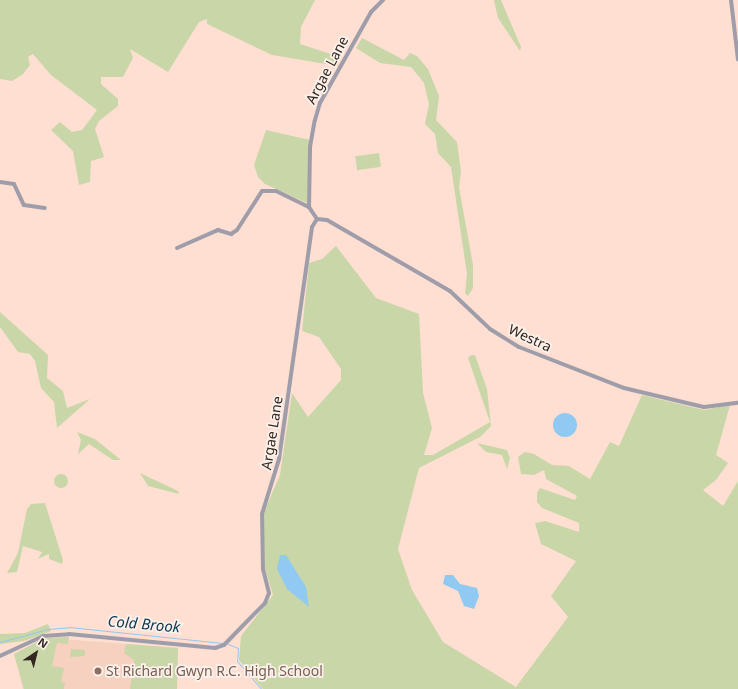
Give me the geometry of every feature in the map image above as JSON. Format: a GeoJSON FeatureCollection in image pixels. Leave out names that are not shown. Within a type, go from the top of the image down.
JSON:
{"type":"FeatureCollection","features":[{"type":"Feature","properties":{"kind":"street","name":"Argae Lane"},"geometry":{"type":"LineString","coordinates":[[309,207],[310,146],[320,103],[371,12],[383,0]]}},
{"type":"Feature","properties":{"kind":"street"},"geometry":{"type":"LineString","coordinates":[[731,0],[738,60]]}},
{"type":"Feature","properties":{"kind":"street"},"geometry":{"type":"LineString","coordinates":[[0,182],[14,184],[24,205],[44,208]]}},
{"type":"Feature","properties":{"kind":"street"},"geometry":{"type":"LineString","coordinates":[[176,248],[218,230],[232,234],[238,230],[262,191],[276,191],[309,207],[317,219]]}},
{"type":"Feature","properties":{"kind":"street","name":"Argae Lane"},"geometry":{"type":"LineString","coordinates":[[0,655],[53,634],[215,648],[226,643],[268,597],[262,569],[262,514],[280,459],[312,227],[317,219]]}},
{"type":"Feature","properties":{"kind":"street","name":"Westra"},"geometry":{"type":"LineString","coordinates":[[317,219],[327,220],[450,291],[490,329],[519,347],[624,388],[704,407],[738,403]]}},
{"type":"Feature","properties":{"kind":"shaded area","name":"St Richard Gwyn R.C. High School"},"geometry":{"type":"Polygon","coordinates":[[[62,639],[178,648],[177,689],[23,689],[14,654],[39,642],[62,639]]]}},
{"type":"Feature","properties":{"kind":"green space"},"geometry":{"type":"Polygon","coordinates":[[[0,0],[315,0],[301,27],[300,44],[340,57],[338,66],[272,55],[207,24],[207,19],[199,22],[168,72],[130,49],[133,58],[123,77],[101,77],[101,84],[118,99],[118,106],[99,121],[95,129],[104,157],[91,161],[90,182],[79,185],[73,151],[51,130],[60,122],[72,132],[82,130],[97,110],[51,75],[33,54],[28,57],[30,65],[23,74],[12,81],[0,79],[0,0]]]}},
{"type":"Feature","properties":{"kind":"green space"},"geometry":{"type":"Polygon","coordinates":[[[494,0],[501,0],[521,47],[520,51],[498,18],[494,0]]]}},
{"type":"Feature","properties":{"kind":"green space"},"geometry":{"type":"Polygon","coordinates":[[[362,38],[404,60],[410,53],[417,56],[428,69],[439,96],[436,120],[457,142],[461,171],[459,187],[473,265],[473,288],[468,296],[465,293],[467,274],[451,167],[438,153],[435,134],[425,124],[429,104],[424,83],[411,67],[380,63],[356,48],[362,38]]]}},
{"type":"Feature","properties":{"kind":"green space"},"geometry":{"type":"Polygon","coordinates":[[[266,130],[310,140],[307,203],[265,184],[258,177],[254,165],[266,130]]]}},
{"type":"Feature","properties":{"kind":"green space"},"geometry":{"type":"Polygon","coordinates":[[[379,153],[381,167],[357,170],[355,156],[379,153]]]}},
{"type":"Feature","properties":{"kind":"green space"},"geometry":{"type":"Polygon","coordinates":[[[336,246],[376,298],[419,314],[423,393],[432,428],[424,455],[433,455],[490,422],[468,358],[471,355],[475,355],[487,389],[491,426],[480,437],[419,468],[398,549],[412,590],[443,642],[516,687],[568,617],[551,596],[576,561],[541,544],[535,523],[545,521],[579,532],[579,523],[542,508],[537,502],[537,493],[540,488],[575,500],[577,496],[546,479],[544,470],[534,475],[521,474],[518,457],[525,452],[534,454],[552,465],[569,466],[590,479],[610,442],[619,446],[642,395],[704,410],[730,405],[716,455],[728,463],[716,480],[703,490],[723,506],[738,481],[738,689],[263,689],[239,660],[241,636],[273,595],[265,568],[263,514],[280,475],[292,393],[308,417],[341,380],[341,369],[319,337],[302,331],[309,263],[322,259],[336,246]]]}},
{"type":"Feature","properties":{"kind":"green space"},"geometry":{"type":"Polygon","coordinates":[[[0,312],[48,355],[47,378],[63,391],[67,408],[90,399],[57,428],[54,402],[41,388],[35,361],[30,354],[18,352],[0,327],[0,312]]]}},
{"type":"Feature","properties":{"kind":"green space"},"geometry":{"type":"Polygon","coordinates":[[[77,432],[95,439],[121,460],[113,460],[89,444],[78,454],[81,440],[77,432]]]}},
{"type":"Feature","properties":{"kind":"green space"},"geometry":{"type":"Polygon","coordinates":[[[477,443],[507,450],[510,458],[507,469],[502,455],[486,452],[477,443]]]}},
{"type":"Feature","properties":{"kind":"green space"},"geometry":{"type":"Polygon","coordinates":[[[140,473],[178,491],[179,494],[148,486],[140,473]]]}},
{"type":"Feature","properties":{"kind":"green space"},"geometry":{"type":"Polygon","coordinates":[[[61,474],[66,476],[68,481],[66,486],[61,488],[56,486],[54,481],[56,476],[61,474]]]}},
{"type":"Feature","properties":{"kind":"green space"},"geometry":{"type":"Polygon","coordinates":[[[45,503],[63,560],[62,564],[49,559],[49,554],[38,559],[42,552],[23,546],[17,572],[7,573],[18,553],[27,509],[31,504],[45,503]]]}},
{"type":"Feature","properties":{"kind":"green space"},"geometry":{"type":"Polygon","coordinates":[[[48,624],[51,631],[24,641],[0,644],[0,634],[25,633],[48,624]]]}},
{"type":"Feature","properties":{"kind":"green space"},"geometry":{"type":"Polygon","coordinates":[[[69,637],[68,644],[57,643],[52,666],[64,668],[61,682],[65,683],[64,689],[24,689],[14,654],[44,638],[69,637]]]}},
{"type":"Feature","properties":{"kind":"green space"},"geometry":{"type":"Polygon","coordinates":[[[126,644],[178,648],[177,689],[130,689],[134,660],[124,653],[126,644]]]}},
{"type":"Feature","properties":{"kind":"green space"},"geometry":{"type":"Polygon","coordinates":[[[71,649],[85,650],[85,656],[70,657],[71,649]]]}},
{"type":"Feature","properties":{"kind":"water"},"geometry":{"type":"Polygon","coordinates":[[[565,413],[570,414],[576,420],[576,430],[570,436],[565,437],[560,436],[554,430],[553,425],[554,420],[560,414],[565,413]]]}},
{"type":"Feature","properties":{"kind":"water"},"geometry":{"type":"Polygon","coordinates":[[[280,555],[286,555],[306,587],[309,607],[287,589],[277,569],[280,555]]]}},
{"type":"Feature","properties":{"kind":"water"},"geometry":{"type":"Polygon","coordinates":[[[445,575],[453,575],[460,584],[477,588],[479,596],[474,609],[464,606],[458,591],[443,584],[445,575]]]}},
{"type":"Feature","properties":{"kind":"waterway","name":"Cold Brook"},"geometry":{"type":"LineString","coordinates":[[0,642],[48,629],[69,627],[225,643]]}},
{"type":"Feature","properties":{"kind":"waterway","name":"Cold Brook"},"geometry":{"type":"LineString","coordinates":[[228,644],[238,648],[237,661],[261,689]]}},
{"type":"Feature","properties":{"kind":"place","name":"St Richard Gwyn R.C. High School"},"geometry":{"type":"Point","coordinates":[98,671]}}]}
